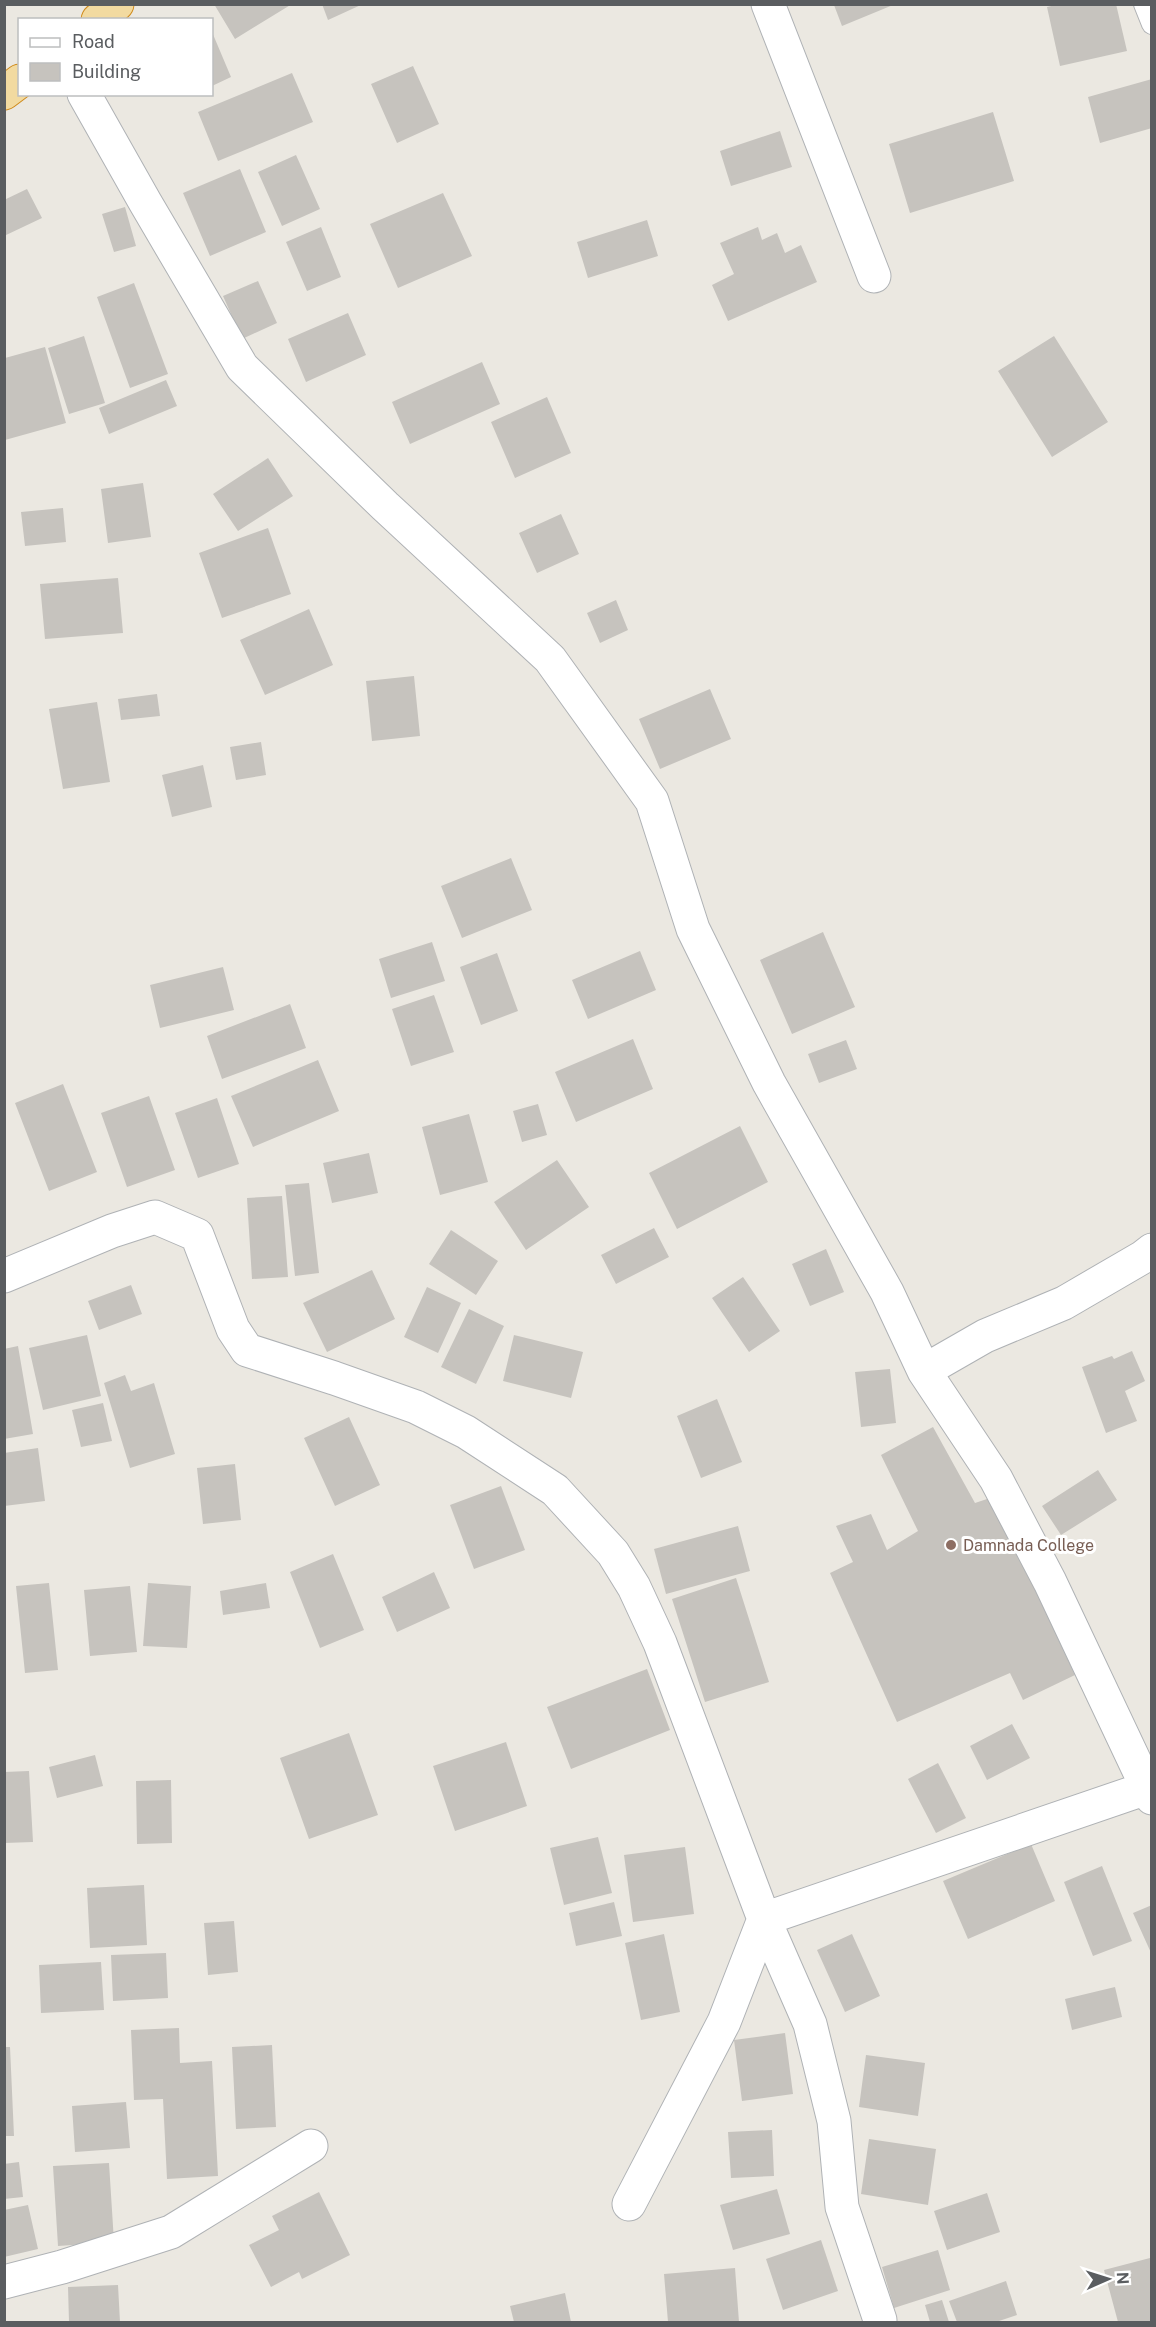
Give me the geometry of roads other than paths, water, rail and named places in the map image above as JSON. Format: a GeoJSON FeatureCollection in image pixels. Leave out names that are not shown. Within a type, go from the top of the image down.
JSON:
{"type":"FeatureCollection","features":[{"type":"Feature","properties":{"kind":"highway"},"geometry":{"type":"LineString","coordinates":[[100,18],[117,4]]}},
{"type":"Feature","properties":{"kind":"highway"},"geometry":{"type":"LineString","coordinates":[[4,93],[18,82]]}},
{"type":"Feature","properties":{"kind":"street"},"geometry":{"type":"LineString","coordinates":[[768,4],[874,276]]}},
{"type":"Feature","properties":{"kind":"street"},"geometry":{"type":"LineString","coordinates":[[85,96],[242,367],[385,506],[550,659],[652,801],[693,929],[769,1083],[887,1292],[924,1371],[996,1479],[1050,1582],[1150,1793],[764,1919]]}},
{"type":"Feature","properties":{"kind":"street"},"geometry":{"type":"LineString","coordinates":[[4,1276],[112,1231],[155,1217],[196,1235],[233,1329],[247,1350],[416,1407],[466,1432],[555,1490],[613,1553],[634,1587],[660,1643],[764,1919],[810,2024],[834,2121],[842,2207],[880,2320]]}},
{"type":"Feature","properties":{"kind":"street"},"geometry":{"type":"LineString","coordinates":[[924,1371],[985,1336],[1064,1303],[1152,1250]]}},
{"type":"Feature","properties":{"kind":"street"},"geometry":{"type":"LineString","coordinates":[[629,2204],[724,2022],[764,1919]]}},
{"type":"Feature","properties":{"kind":"street"},"geometry":{"type":"LineString","coordinates":[[4,2282],[62,2267],[171,2232],[311,2146]]}},
{"type":"Feature","properties":{"kind":"lane"},"geometry":{"type":"LineString","coordinates":[[1144,4],[1152,24]]}},
{"type":"Feature","properties":{"kind":"place","name":"Damnada College"},"geometry":{"type":"Point","coordinates":[951,1545]}}]}
